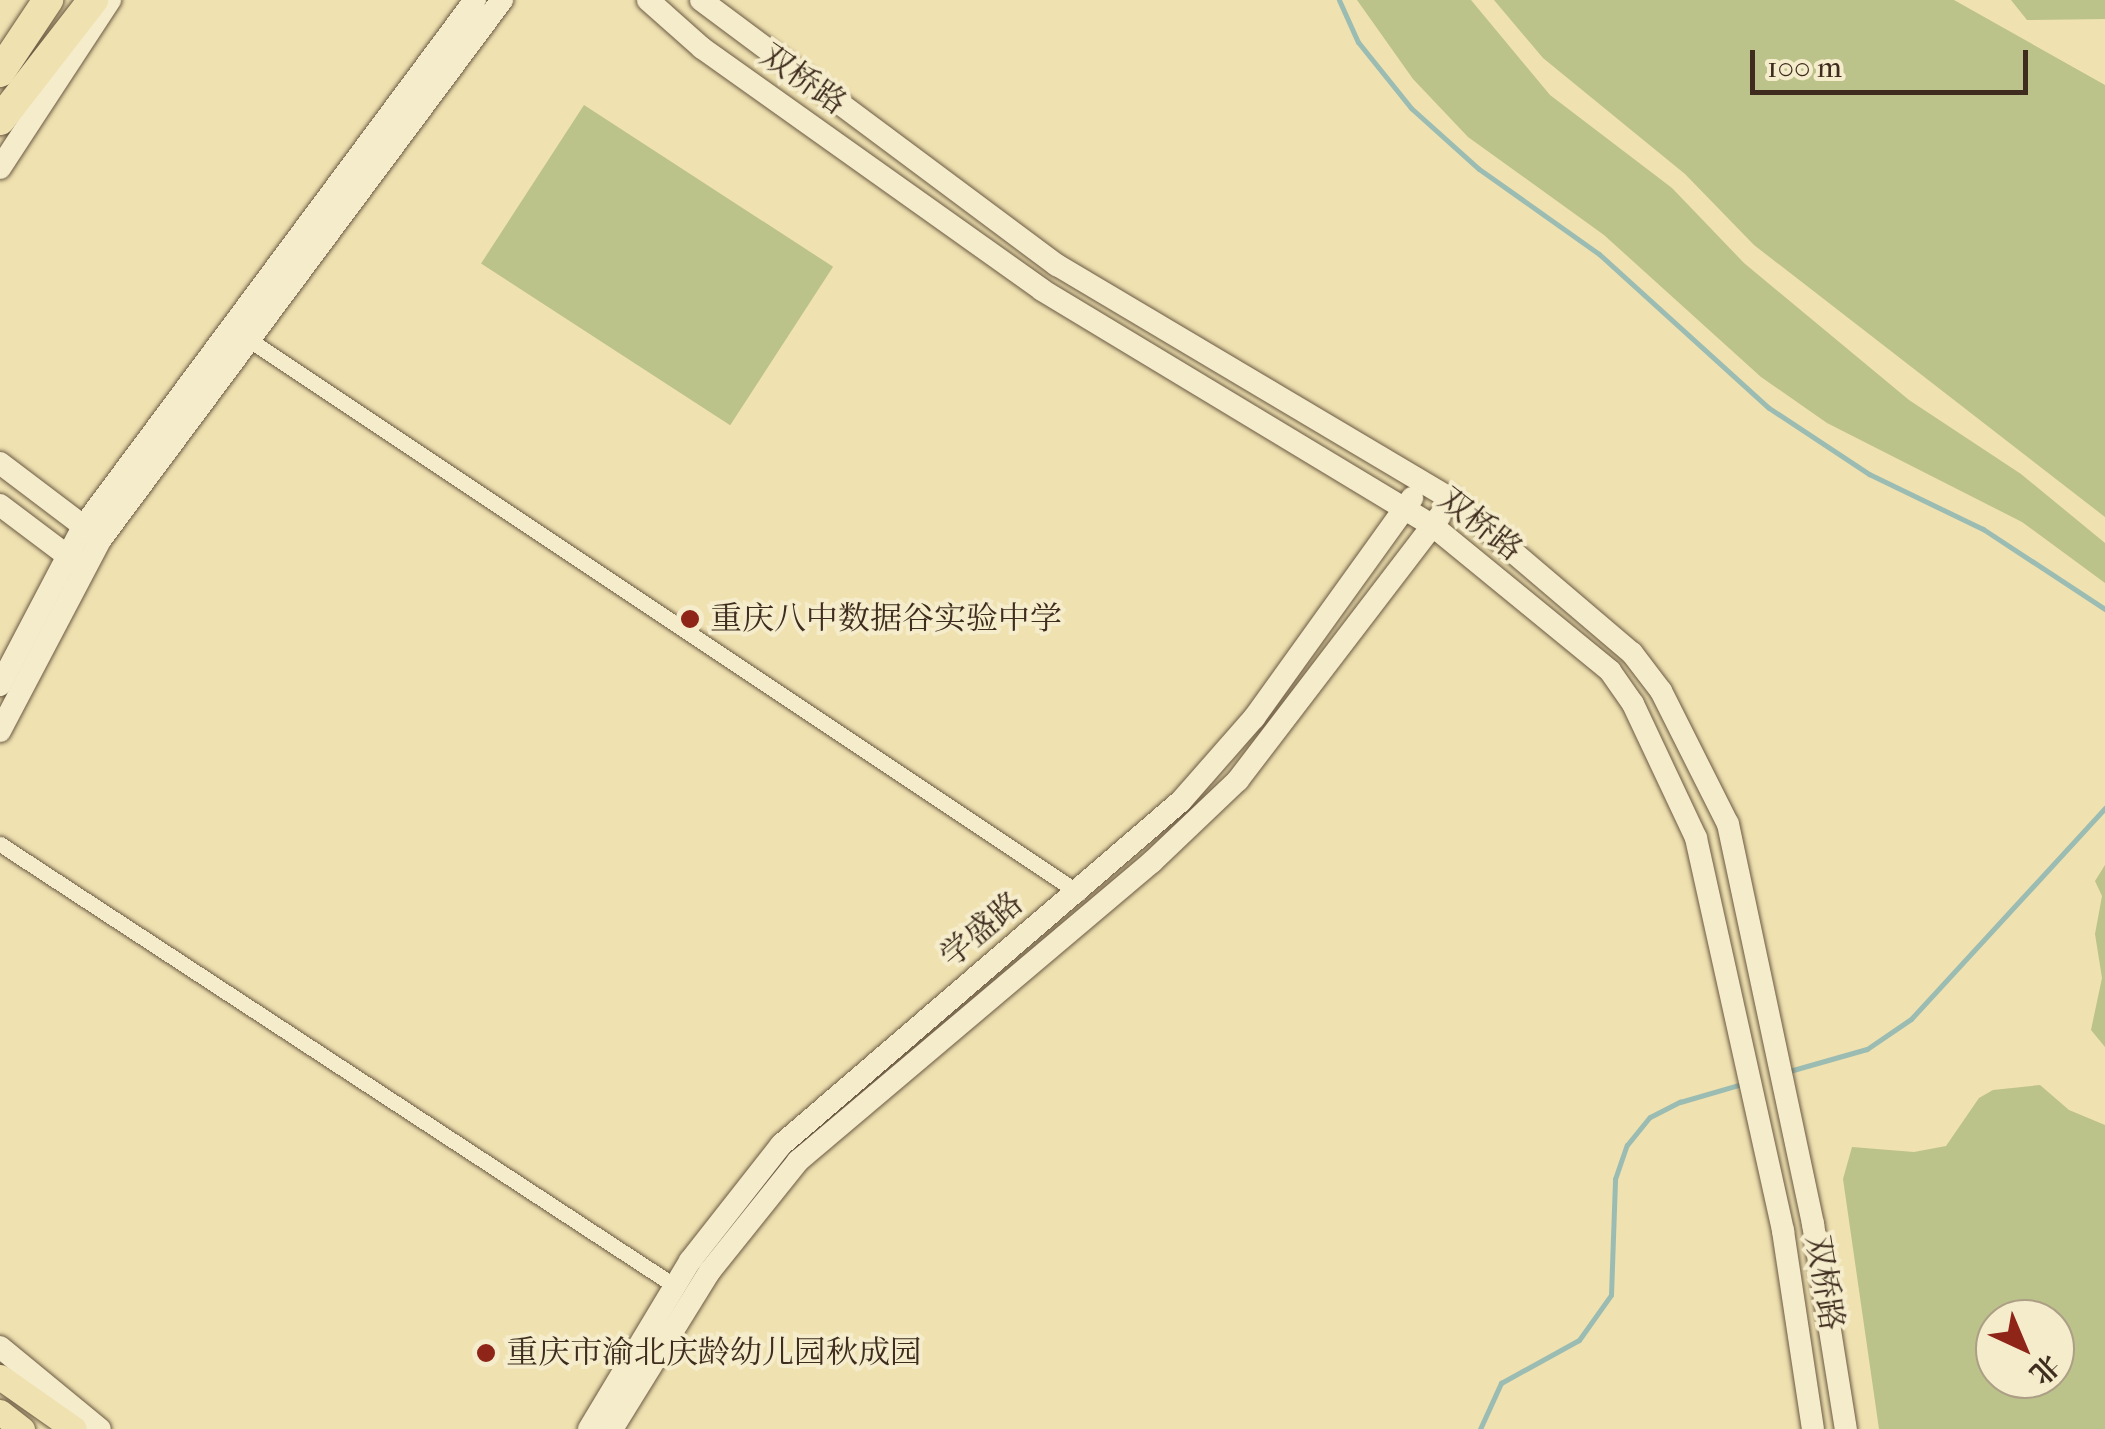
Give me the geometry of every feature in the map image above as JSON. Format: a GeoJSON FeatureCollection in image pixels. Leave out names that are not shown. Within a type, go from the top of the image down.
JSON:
{"type":"FeatureCollection","features":[{"type":"Feature","properties":{"kind":"highway"},"geometry":{"type":"LineString","coordinates":[[0,72],[48,0]]}},
{"type":"Feature","properties":{"kind":"highway"},"geometry":{"type":"LineString","coordinates":[[0,120],[93,0]]}},
{"type":"Feature","properties":{"kind":"main road"},"geometry":{"type":"LineString","coordinates":[[0,168],[110,0]]}},
{"type":"Feature","properties":{"kind":"main road"},"geometry":{"type":"LineString","coordinates":[[0,684],[92,533],[475,0]]}},
{"type":"Feature","properties":{"kind":"main road"},"geometry":{"type":"LineString","coordinates":[[92,533],[248,339],[502,0]]}},
{"type":"Feature","properties":{"kind":"main road","name":"双桥路"},"geometry":{"type":"LineString","coordinates":[[648,0],[702,48],[1042,290],[1433,526],[1610,672],[1633,704],[1696,838],[1784,1230],[1812,1429]]}},
{"type":"Feature","properties":{"kind":"main road","name":"双桥路"},"geometry":{"type":"LineString","coordinates":[[700,0],[1057,264],[1452,500],[1632,653],[1661,692],[1728,824],[1813,1224],[1846,1429]]}},
{"type":"Feature","properties":{"kind":"main road"},"geometry":{"type":"LineString","coordinates":[[0,464],[92,533]]}},
{"type":"Feature","properties":{"kind":"main road","name":"学盛路"},"geometry":{"type":"LineString","coordinates":[[589,1429],[675,1286],[739,1193],[806,1121],[1078,892],[1217,763],[1423,483]]}},
{"type":"Feature","properties":{"kind":"main road","name":"学盛路"},"geometry":{"type":"LineString","coordinates":[[612,1429],[700,1286],[798,1161],[1152,862],[1238,780],[1452,500]]}},
{"type":"Feature","properties":{"kind":"main road"},"geometry":{"type":"LineString","coordinates":[[0,505],[75,562]]}},
{"type":"Feature","properties":{"kind":"main road"},"geometry":{"type":"LineString","coordinates":[[0,732],[75,562]]}},
{"type":"Feature","properties":{"kind":"main road"},"geometry":{"type":"LineString","coordinates":[[0,1346],[100,1429]]}},
{"type":"Feature","properties":{"kind":"main road"},"geometry":{"type":"LineString","coordinates":[[0,1378],[74,1429]]}},
{"type":"Feature","properties":{"kind":"main road"},"geometry":{"type":"LineString","coordinates":[[0,1412],[22,1429]]}},
{"type":"Feature","properties":{"kind":"street"},"geometry":{"type":"LineString","coordinates":[[248,339],[1078,892]]}},
{"type":"Feature","properties":{"kind":"street"},"geometry":{"type":"LineString","coordinates":[[0,844],[675,1286]]}},
{"type":"Feature","properties":{"kind":"green space"},"geometry":{"type":"Polygon","coordinates":[[[1357,0],[1471,0],[1550,95],[1672,188],[1744,263],[1909,400],[2021,474],[2105,543],[2105,583],[2022,522],[1827,423],[1761,377],[1604,235],[1468,137],[1413,79],[1357,0]]]}},
{"type":"Feature","properties":{"kind":"green space"},"geometry":{"type":"Polygon","coordinates":[[[1494,0],[1954,0],[2105,85],[2105,517],[1754,245],[1685,174],[1543,58],[1494,0]]]}},
{"type":"Feature","properties":{"kind":"green space"},"geometry":{"type":"Polygon","coordinates":[[[2011,0],[2105,0],[2105,19],[2027,20],[2011,0]]]}},
{"type":"Feature","properties":{"kind":"green space"},"geometry":{"type":"Polygon","coordinates":[[[584,105],[833,267],[730,425],[481,264],[584,105]]]}},
{"type":"Feature","properties":{"kind":"green space"},"geometry":{"type":"Polygon","coordinates":[[[2105,865],[2105,1047],[2091,1030],[2102,978],[2095,934],[2102,896],[2095,881],[2105,865]]]}},
{"type":"Feature","properties":{"kind":"green space"},"geometry":{"type":"Polygon","coordinates":[[[2040,1085],[2069,1110],[2105,1125],[2105,1429],[1879,1429],[1843,1179],[1852,1147],[1914,1152],[1946,1146],[1979,1098],[1993,1090],[2040,1085]]]}},
{"type":"Feature","properties":{"kind":"waterway"},"geometry":{"type":"LineString","coordinates":[[1339,0],[1358,42],[1411,108],[1479,169],[1599,254],[1769,408],[1869,474],[1983,529],[2105,609]]}},
{"type":"Feature","properties":{"kind":"waterway"},"geometry":{"type":"LineString","coordinates":[[1786,1072],[1867,1049],[1911,1019],[2105,808]]}},
{"type":"Feature","properties":{"kind":"waterway"},"geometry":{"type":"LineString","coordinates":[[1480,1429],[1501,1383],[1579,1340],[1611,1295],[1615,1179],[1627,1145],[1650,1117],[1680,1102],[1742,1084]]}},
{"type":"Feature","properties":{"kind":"place","name":"重庆八中数据谷实验中学"},"geometry":{"type":"Point","coordinates":[690,619]}},
{"type":"Feature","properties":{"kind":"place","name":"重庆市渝北庆龄幼儿园秋成园"},"geometry":{"type":"Point","coordinates":[486,1353]}}]}
